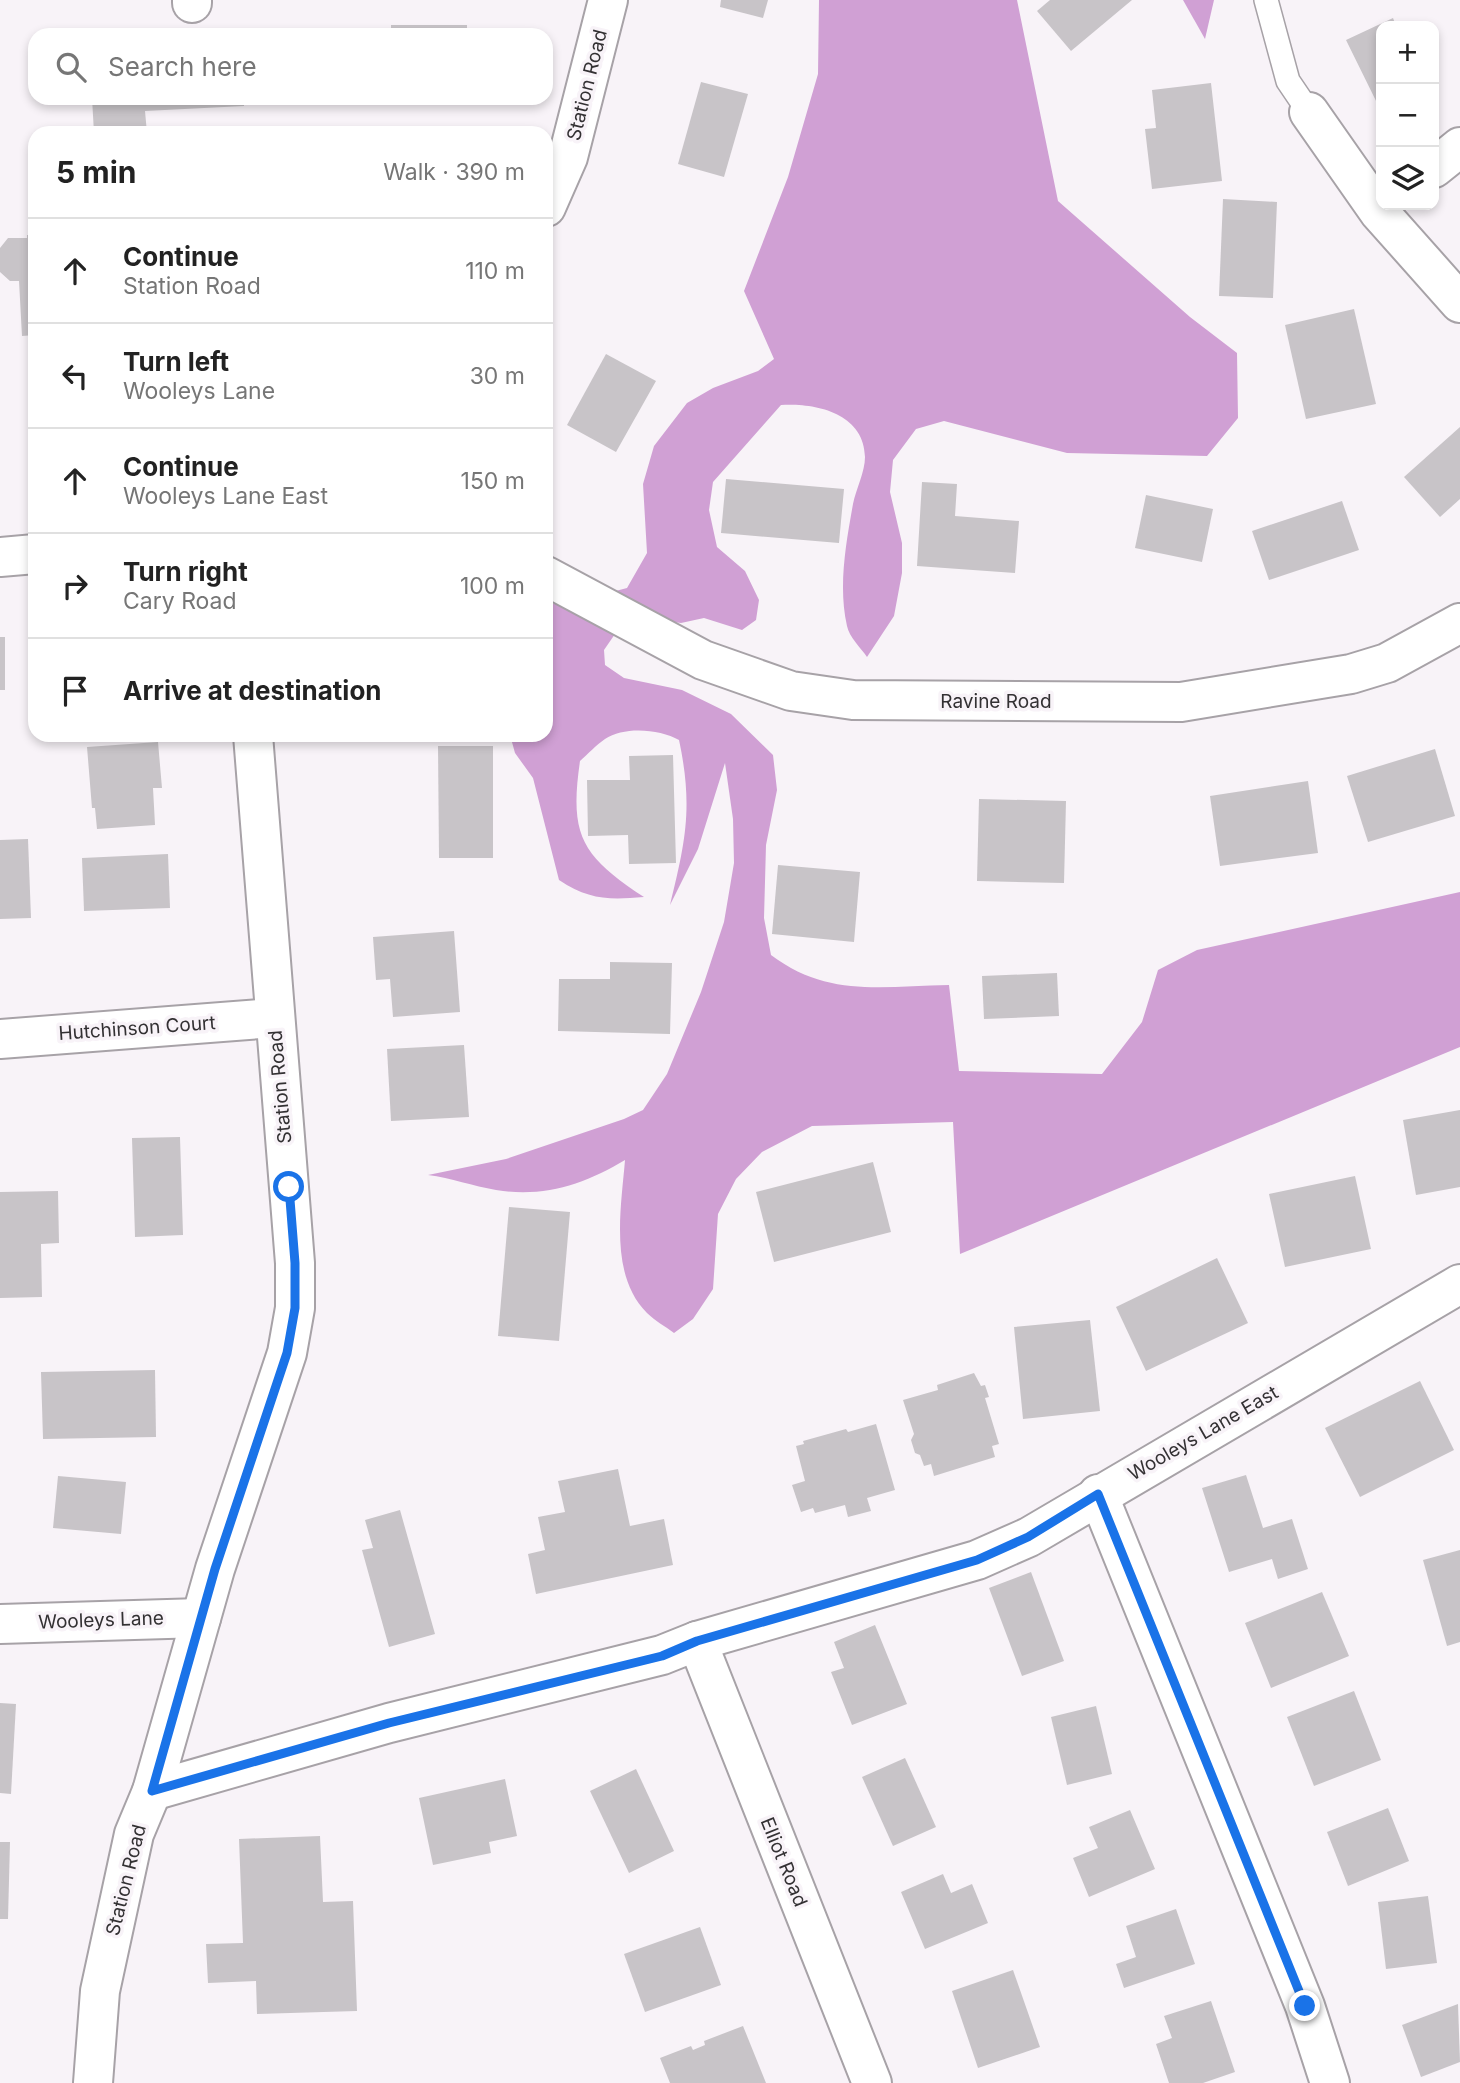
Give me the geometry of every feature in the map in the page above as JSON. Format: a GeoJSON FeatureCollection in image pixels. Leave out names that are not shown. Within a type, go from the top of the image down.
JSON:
{"type":"FeatureCollection","features":[{"type":"Feature","properties":{"kind":"street","name":"Station Road"},"geometry":{"type":"LineString","coordinates":[[553,176],[608,0]]}},
{"type":"Feature","properties":{"kind":"street"},"geometry":{"type":"LineString","coordinates":[[1309,112],[1376,199]]}},
{"type":"Feature","properties":{"kind":"street"},"geometry":{"type":"LineString","coordinates":[[1439,164],[1460,147]]}},
{"type":"Feature","properties":{"kind":"street"},"geometry":{"type":"LineString","coordinates":[[1385,210],[1460,303]]}},
{"type":"Feature","properties":{"kind":"street"},"geometry":{"type":"LineString","coordinates":[[0,557],[28,555]]}},
{"type":"Feature","properties":{"kind":"street","name":"Ravine Road"},"geometry":{"type":"LineString","coordinates":[[553,580],[708,662],[791,691],[853,700],[1181,702],[1350,674],[1387,663],[1460,623]]}},
{"type":"Feature","properties":{"kind":"street","name":"Station Road"},"geometry":{"type":"LineString","coordinates":[[93,2083],[100,1991],[134,1834],[152,1791],[201,1618],[287,1353],[295,1308],[295,1263],[254,742]]}},
{"type":"Feature","properties":{"kind":"street","name":"Hutchinson Court"},"geometry":{"type":"LineString","coordinates":[[0,1039],[274,1018]]}},
{"type":"Feature","properties":{"kind":"street","name":"Wooleys Lane East"},"geometry":{"type":"LineString","coordinates":[[152,1791],[389,1723],[662,1656],[697,1641],[977,1560],[1028,1537],[1460,1284]]}},
{"type":"Feature","properties":{"kind":"street"},"geometry":{"type":"LineString","coordinates":[[1098,1494],[1305,2006],[1330,2083]]}},
{"type":"Feature","properties":{"kind":"street","name":"Wooleys Lane"},"geometry":{"type":"LineString","coordinates":[[0,1624],[201,1618]]}},
{"type":"Feature","properties":{"kind":"street","name":"Elliot Road"},"geometry":{"type":"LineString","coordinates":[[697,1641],[872,2083]]}},
{"type":"Feature","properties":{"kind":"lane"},"geometry":{"type":"LineString","coordinates":[[1266,0],[1288,81],[1309,112]]}},
{"type":"Feature","properties":{"kind":"shaded area"},"geometry":{"type":"Polygon","coordinates":[[[819,0],[1017,0],[1058,201],[1190,317],[1237,353],[1238,418],[1207,456],[1067,453],[944,421],[916,429],[893,460],[890,492],[902,543],[902,573],[894,616],[867,657],[848,630],[843,596],[848,534],[853,504],[865,463],[863,442],[856,430],[836,414],[823,409],[781,405],[713,482],[709,510],[717,547],[745,571],[759,600],[756,620],[742,630],[704,618],[681,623],[659,620],[615,634],[604,650],[605,665],[624,678],[682,690],[731,714],[773,755],[777,790],[766,845],[764,918],[771,955],[792,969],[835,984],[856,987],[949,985],[959,1071],[1102,1074],[1142,1022],[1158,970],[1197,950],[1460,892],[1460,1047],[960,1254],[953,1122],[812,1126],[762,1152],[736,1179],[718,1214],[713,1289],[693,1319],[674,1333],[647,1313],[635,1298],[627,1280],[620,1241],[625,1160],[579,1182],[531,1192],[496,1190],[428,1175],[506,1159],[643,1110],[667,1074],[701,992],[724,922],[734,863],[733,819],[725,763],[698,849],[670,905],[686,823],[686,784],[679,740],[652,731],[622,732],[605,739],[580,761],[577,808],[579,826],[585,842],[606,869],[644,897],[620,898],[590,895],[559,880],[533,778],[515,753],[512,742],[553,742],[553,604],[562,605],[627,588],[647,553],[643,484],[654,446],[687,403],[713,388],[758,371],[774,359],[744,291],[788,177],[818,74],[819,0]]]}},
{"type":"Feature","properties":{"kind":"shaded area"},"geometry":{"type":"Polygon","coordinates":[[[1183,0],[1214,0],[1205,39],[1183,0]]]}},
{"type":"Feature","properties":{"kind":"building"},"geometry":{"type":"Polygon","coordinates":[[[721,0],[768,0],[763,18],[720,7],[721,0]]]}},
{"type":"Feature","properties":{"kind":"building"},"geometry":{"type":"Polygon","coordinates":[[[1050,0],[1132,0],[1071,51],[1037,11],[1050,0]]]}},
{"type":"Feature","properties":{"kind":"building"},"geometry":{"type":"Polygon","coordinates":[[[391,25],[467,25],[467,28],[391,28],[391,25]]]}},
{"type":"Feature","properties":{"kind":"building"},"geometry":{"type":"Polygon","coordinates":[[[1376,26],[1376,101],[1346,40],[1376,26]]]}},
{"type":"Feature","properties":{"kind":"building"},"geometry":{"type":"Polygon","coordinates":[[[701,82],[748,94],[724,177],[678,164],[701,82]]]}},
{"type":"Feature","properties":{"kind":"building"},"geometry":{"type":"Polygon","coordinates":[[[1211,83],[1222,181],[1152,189],[1145,129],[1156,128],[1152,90],[1211,83]]]}},
{"type":"Feature","properties":{"kind":"building"},"geometry":{"type":"Polygon","coordinates":[[[92,105],[244,105],[145,111],[146,126],[94,126],[92,105]]]}},
{"type":"Feature","properties":{"kind":"building"},"geometry":{"type":"Polygon","coordinates":[[[1223,199],[1277,202],[1273,298],[1219,296],[1223,199]]]}},
{"type":"Feature","properties":{"kind":"building"},"geometry":{"type":"Polygon","coordinates":[[[28,235],[28,336],[22,336],[19,281],[10,281],[0,272],[0,248],[8,238],[27,238],[28,235]]]}},
{"type":"Feature","properties":{"kind":"building"},"geometry":{"type":"Polygon","coordinates":[[[1354,309],[1376,404],[1306,419],[1285,325],[1354,309]]]}},
{"type":"Feature","properties":{"kind":"building"},"geometry":{"type":"Polygon","coordinates":[[[606,354],[656,381],[616,452],[567,425],[606,354]]]}},
{"type":"Feature","properties":{"kind":"building"},"geometry":{"type":"Polygon","coordinates":[[[1460,427],[1460,499],[1440,517],[1404,477],[1460,427]]]}},
{"type":"Feature","properties":{"kind":"building"},"geometry":{"type":"Polygon","coordinates":[[[726,479],[844,489],[839,543],[721,533],[726,479]]]}},
{"type":"Feature","properties":{"kind":"building"},"geometry":{"type":"Polygon","coordinates":[[[922,482],[957,484],[955,516],[1019,521],[1015,573],[917,566],[922,482]]]}},
{"type":"Feature","properties":{"kind":"building"},"geometry":{"type":"Polygon","coordinates":[[[1146,495],[1213,509],[1202,562],[1135,548],[1146,495]]]}},
{"type":"Feature","properties":{"kind":"building"},"geometry":{"type":"Polygon","coordinates":[[[1342,501],[1359,550],[1269,580],[1252,531],[1342,501]]]}},
{"type":"Feature","properties":{"kind":"building"},"geometry":{"type":"Polygon","coordinates":[[[0,637],[5,637],[5,690],[0,690],[0,637]]]}},
{"type":"Feature","properties":{"kind":"building"},"geometry":{"type":"Polygon","coordinates":[[[158,742],[162,788],[153,788],[155,825],[97,829],[95,808],[92,808],[87,747],[158,742]]]}},
{"type":"Feature","properties":{"kind":"building"},"geometry":{"type":"Polygon","coordinates":[[[438,746],[493,746],[493,858],[439,858],[438,746]]]}},
{"type":"Feature","properties":{"kind":"building"},"geometry":{"type":"Polygon","coordinates":[[[1435,749],[1455,816],[1368,842],[1347,776],[1435,749]]]}},
{"type":"Feature","properties":{"kind":"building"},"geometry":{"type":"Polygon","coordinates":[[[673,755],[676,863],[629,864],[628,835],[588,836],[587,780],[630,780],[629,756],[673,755]]]}},
{"type":"Feature","properties":{"kind":"building"},"geometry":{"type":"Polygon","coordinates":[[[1308,781],[1318,853],[1220,866],[1210,796],[1308,781]]]}},
{"type":"Feature","properties":{"kind":"building"},"geometry":{"type":"Polygon","coordinates":[[[979,799],[1066,801],[1064,883],[977,881],[979,799]]]}},
{"type":"Feature","properties":{"kind":"building"},"geometry":{"type":"Polygon","coordinates":[[[28,839],[31,918],[0,919],[0,840],[28,839]]]}},
{"type":"Feature","properties":{"kind":"building"},"geometry":{"type":"Polygon","coordinates":[[[168,854],[170,908],[84,911],[82,858],[168,854]]]}},
{"type":"Feature","properties":{"kind":"building"},"geometry":{"type":"Polygon","coordinates":[[[778,865],[860,872],[854,942],[772,934],[778,865]]]}},
{"type":"Feature","properties":{"kind":"building"},"geometry":{"type":"Polygon","coordinates":[[[454,931],[460,1012],[393,1017],[390,979],[376,980],[373,937],[454,931]]]}},
{"type":"Feature","properties":{"kind":"building"},"geometry":{"type":"Polygon","coordinates":[[[610,962],[672,963],[670,1034],[558,1031],[559,979],[610,979],[610,962]]]}},
{"type":"Feature","properties":{"kind":"building"},"geometry":{"type":"Polygon","coordinates":[[[1057,973],[1059,1016],[984,1019],[982,976],[1057,973]]]}},
{"type":"Feature","properties":{"kind":"building"},"geometry":{"type":"Polygon","coordinates":[[[464,1045],[469,1117],[391,1121],[387,1049],[464,1045]]]}},
{"type":"Feature","properties":{"kind":"building"},"geometry":{"type":"Polygon","coordinates":[[[1460,1110],[1460,1187],[1416,1195],[1403,1120],[1460,1110]]]}},
{"type":"Feature","properties":{"kind":"building"},"geometry":{"type":"Polygon","coordinates":[[[180,1137],[183,1235],[135,1237],[132,1138],[180,1137]]]}},
{"type":"Feature","properties":{"kind":"building"},"geometry":{"type":"Polygon","coordinates":[[[873,1162],[891,1232],[774,1262],[756,1192],[873,1162]]]}},
{"type":"Feature","properties":{"kind":"building"},"geometry":{"type":"Polygon","coordinates":[[[1355,1176],[1371,1249],[1285,1267],[1269,1194],[1355,1176]]]}},
{"type":"Feature","properties":{"kind":"building"},"geometry":{"type":"Polygon","coordinates":[[[58,1191],[59,1243],[41,1244],[42,1297],[0,1298],[0,1192],[58,1191]]]}},
{"type":"Feature","properties":{"kind":"building"},"geometry":{"type":"Polygon","coordinates":[[[509,1207],[570,1212],[559,1341],[498,1336],[509,1207]]]}},
{"type":"Feature","properties":{"kind":"building"},"geometry":{"type":"Polygon","coordinates":[[[1217,1258],[1248,1323],[1146,1371],[1116,1307],[1217,1258]]]}},
{"type":"Feature","properties":{"kind":"building"},"geometry":{"type":"Polygon","coordinates":[[[1090,1320],[1100,1411],[1023,1419],[1014,1327],[1090,1320]]]}},
{"type":"Feature","properties":{"kind":"building"},"geometry":{"type":"Polygon","coordinates":[[[155,1370],[156,1437],[43,1439],[41,1372],[155,1370]]]}},
{"type":"Feature","properties":{"kind":"building"},"geometry":{"type":"Polygon","coordinates":[[[974,1373],[981,1386],[985,1385],[989,1397],[985,1398],[999,1444],[992,1446],[995,1457],[934,1476],[931,1464],[924,1466],[920,1455],[915,1453],[911,1440],[914,1434],[903,1400],[938,1390],[937,1385],[974,1373]]]}},
{"type":"Feature","properties":{"kind":"building"},"geometry":{"type":"Polygon","coordinates":[[[1420,1381],[1454,1450],[1360,1497],[1325,1428],[1420,1381]]]}},
{"type":"Feature","properties":{"kind":"building"},"geometry":{"type":"Polygon","coordinates":[[[876,1424],[895,1490],[867,1498],[871,1511],[848,1517],[845,1505],[815,1513],[813,1508],[801,1512],[792,1485],[805,1481],[796,1446],[804,1444],[803,1441],[846,1429],[848,1432],[876,1424]]]}},
{"type":"Feature","properties":{"kind":"building"},"geometry":{"type":"Polygon","coordinates":[[[618,1469],[630,1526],[664,1519],[673,1565],[536,1594],[528,1554],[545,1550],[538,1517],[565,1512],[558,1481],[618,1469]]]}},
{"type":"Feature","properties":{"kind":"building"},"geometry":{"type":"Polygon","coordinates":[[[1246,1475],[1263,1528],[1292,1519],[1308,1569],[1278,1579],[1272,1559],[1229,1572],[1202,1488],[1246,1475]]]}},
{"type":"Feature","properties":{"kind":"building"},"geometry":{"type":"Polygon","coordinates":[[[58,1476],[126,1482],[121,1534],[53,1528],[58,1476]]]}},
{"type":"Feature","properties":{"kind":"building"},"geometry":{"type":"Polygon","coordinates":[[[400,1510],[435,1634],[389,1647],[362,1550],[373,1548],[365,1520],[400,1510]]]}},
{"type":"Feature","properties":{"kind":"building"},"geometry":{"type":"Polygon","coordinates":[[[1460,1550],[1460,1642],[1447,1646],[1423,1560],[1460,1550]]]}},
{"type":"Feature","properties":{"kind":"building"},"geometry":{"type":"Polygon","coordinates":[[[1031,1572],[1064,1661],[1022,1676],[989,1588],[1031,1572]]]}},
{"type":"Feature","properties":{"kind":"building"},"geometry":{"type":"Polygon","coordinates":[[[1322,1592],[1349,1656],[1271,1688],[1245,1623],[1322,1592]]]}},
{"type":"Feature","properties":{"kind":"building"},"geometry":{"type":"Polygon","coordinates":[[[875,1625],[907,1704],[852,1725],[831,1672],[844,1668],[834,1642],[875,1625]]]}},
{"type":"Feature","properties":{"kind":"building"},"geometry":{"type":"Polygon","coordinates":[[[1354,1691],[1381,1760],[1314,1786],[1287,1717],[1354,1691]]]}},
{"type":"Feature","properties":{"kind":"building"},"geometry":{"type":"Polygon","coordinates":[[[0,1703],[16,1704],[11,1794],[0,1793],[0,1703]]]}},
{"type":"Feature","properties":{"kind":"building"},"geometry":{"type":"Polygon","coordinates":[[[1096,1706],[1112,1774],[1067,1785],[1051,1717],[1096,1706]]]}},
{"type":"Feature","properties":{"kind":"building"},"geometry":{"type":"Polygon","coordinates":[[[905,1758],[936,1827],[893,1846],[862,1777],[905,1758]]]}},
{"type":"Feature","properties":{"kind":"building"},"geometry":{"type":"Polygon","coordinates":[[[636,1769],[674,1851],[629,1873],[590,1791],[636,1769]]]}},
{"type":"Feature","properties":{"kind":"building"},"geometry":{"type":"Polygon","coordinates":[[[505,1779],[517,1836],[489,1842],[491,1853],[433,1865],[419,1798],[505,1779]]]}},
{"type":"Feature","properties":{"kind":"building"},"geometry":{"type":"Polygon","coordinates":[[[1388,1808],[1409,1861],[1348,1886],[1327,1832],[1388,1808]]]}},
{"type":"Feature","properties":{"kind":"building"},"geometry":{"type":"Polygon","coordinates":[[[1130,1810],[1155,1869],[1089,1897],[1073,1858],[1098,1848],[1089,1827],[1130,1810]]]}},
{"type":"Feature","properties":{"kind":"building"},"geometry":{"type":"Polygon","coordinates":[[[320,1836],[323,1902],[353,1901],[357,2011],[257,2014],[256,1981],[208,1983],[206,1944],[243,1943],[239,1839],[320,1836]]]}},
{"type":"Feature","properties":{"kind":"building"},"geometry":{"type":"Polygon","coordinates":[[[0,1842],[10,1842],[8,1919],[0,1919],[0,1842]]]}},
{"type":"Feature","properties":{"kind":"building"},"geometry":{"type":"Polygon","coordinates":[[[943,1874],[951,1893],[972,1884],[988,1923],[925,1949],[901,1892],[943,1874]]]}},
{"type":"Feature","properties":{"kind":"building"},"geometry":{"type":"Polygon","coordinates":[[[1428,1896],[1437,1963],[1386,1969],[1378,1902],[1428,1896]]]}},
{"type":"Feature","properties":{"kind":"building"},"geometry":{"type":"Polygon","coordinates":[[[1176,1909],[1195,1964],[1124,1988],[1116,1964],[1136,1957],[1126,1926],[1176,1909]]]}},
{"type":"Feature","properties":{"kind":"building"},"geometry":{"type":"Polygon","coordinates":[[[700,1927],[721,1985],[645,2012],[624,1954],[700,1927]]]}},
{"type":"Feature","properties":{"kind":"building"},"geometry":{"type":"Polygon","coordinates":[[[1013,1970],[1040,2047],[978,2068],[952,1991],[1013,1970]]]}},
{"type":"Feature","properties":{"kind":"building"},"geometry":{"type":"Polygon","coordinates":[[[1211,2001],[1235,2072],[1203,2083],[1169,2083],[1156,2044],[1172,2038],[1164,2016],[1211,2001]]]}},
{"type":"Feature","properties":{"kind":"building"},"geometry":{"type":"Polygon","coordinates":[[[1458,2004],[1460,2062],[1421,2077],[1402,2025],[1458,2004]]]}},
{"type":"Feature","properties":{"kind":"building"},"geometry":{"type":"Polygon","coordinates":[[[743,2026],[766,2083],[670,2083],[660,2058],[691,2046],[693,2050],[705,2045],[704,2041],[743,2026]]]}},
{"type":"Feature","properties":{"kind":"route"},"geometry":{"type":"LineString","coordinates":[[289,1187],[295,1263],[295,1308],[287,1353],[215,1569],[152,1791],[389,1723],[662,1656],[697,1641],[977,1560],[1028,1537],[1098,1494],[1305,2006]]}}]}
